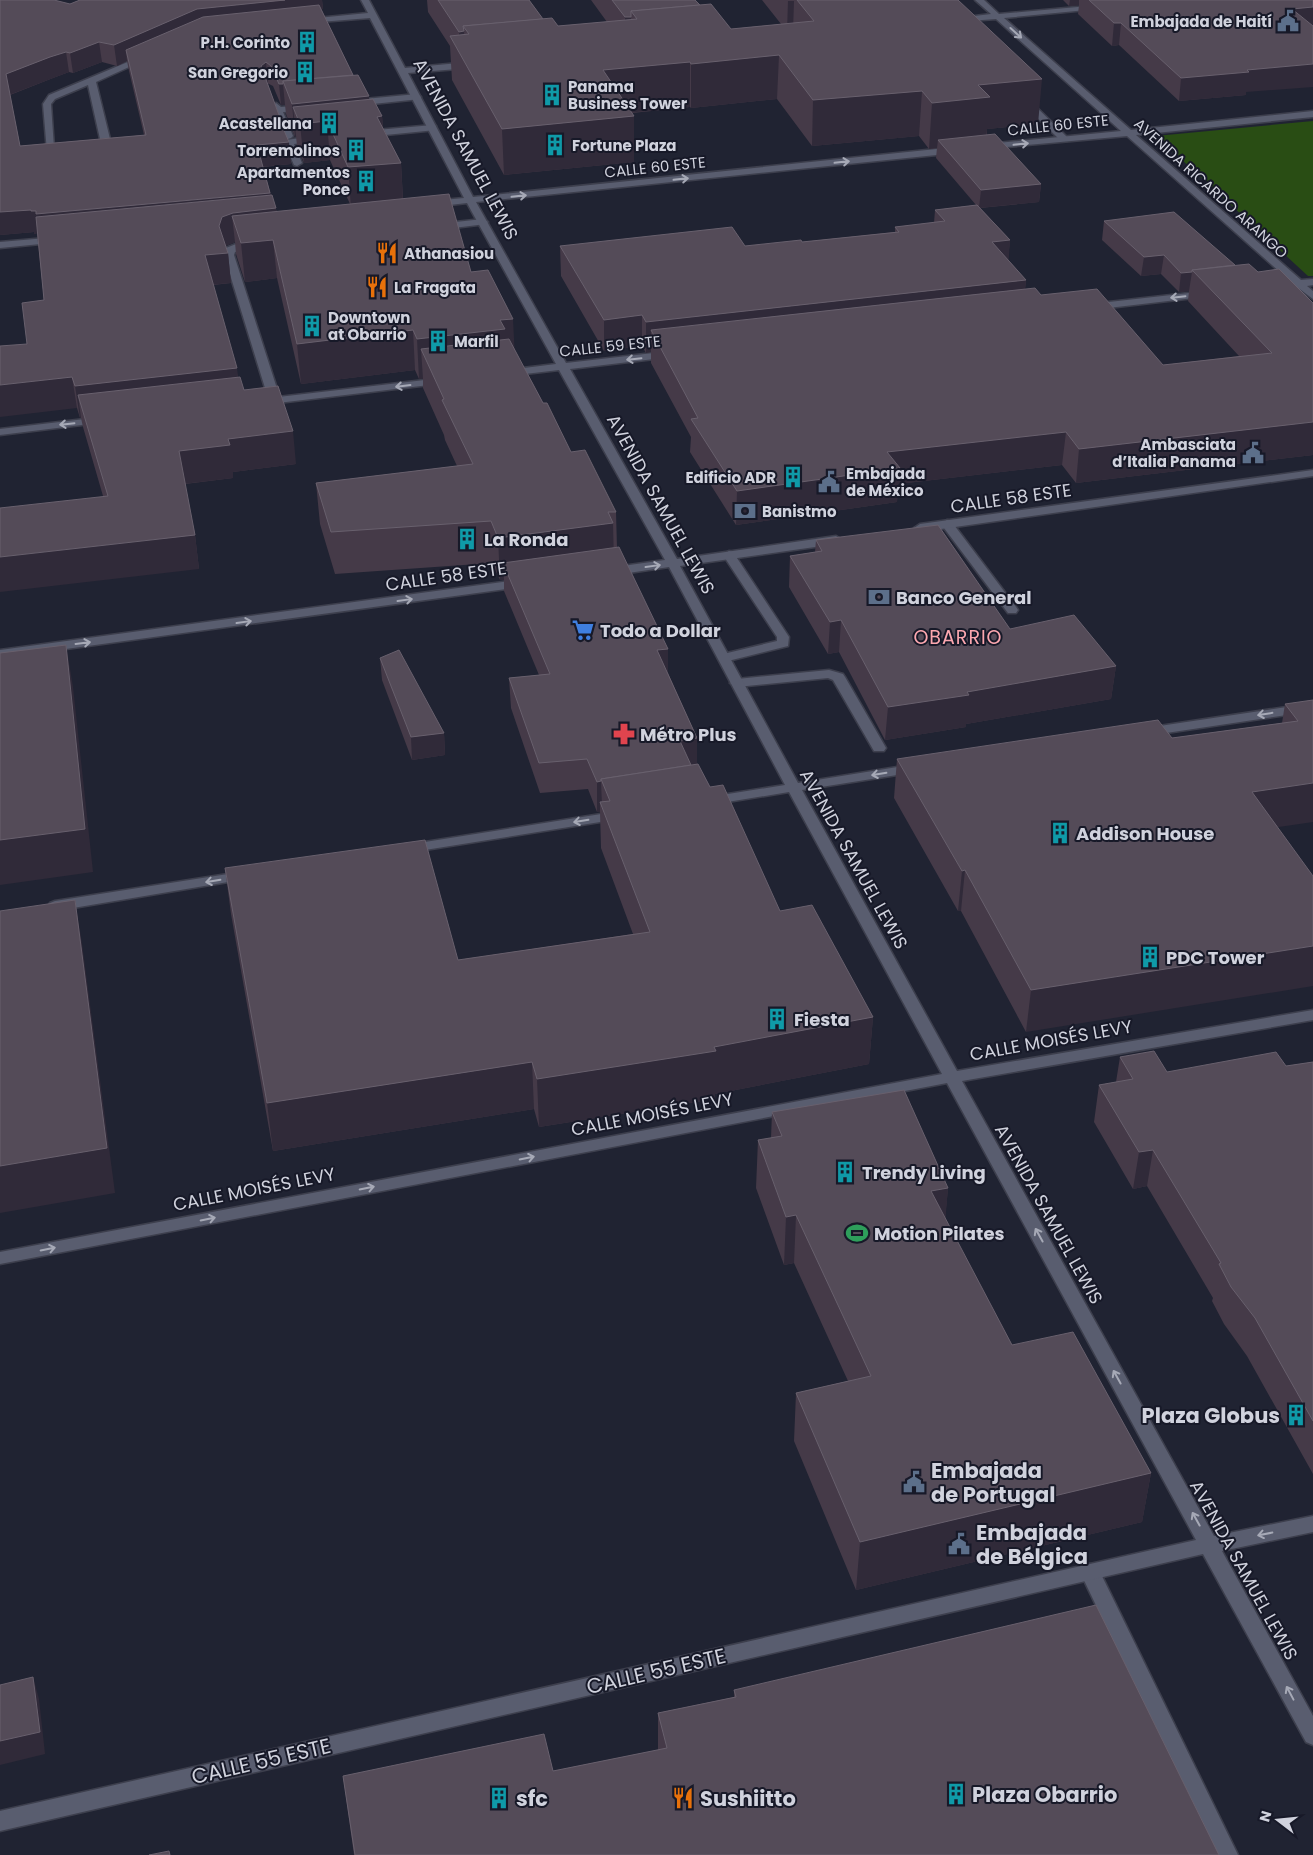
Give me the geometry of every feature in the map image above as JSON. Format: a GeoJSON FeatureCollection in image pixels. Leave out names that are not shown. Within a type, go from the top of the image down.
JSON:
{"type":"FeatureCollection","features":[{"type":"Feature","properties":{"kind":"street","name":"AVENIDA SAMUEL LEWIS"},"geometry":{"type":"LineString","coordinates":[[365,0],[404,71],[470,201],[674,563],[793,787],[1313,1736]]}},
{"type":"Feature","properties":{"kind":"street","name":"AVENIDA RICARDO ARANGO"},"geometry":{"type":"LineString","coordinates":[[979,0],[1313,296]]}},
{"type":"Feature","properties":{"kind":"street"},"geometry":{"type":"LineString","coordinates":[[950,21],[1104,7]]}},
{"type":"Feature","properties":{"kind":"street"},"geometry":{"type":"LineString","coordinates":[[293,22],[372,15]]}},
{"type":"Feature","properties":{"kind":"street"},"geometry":{"type":"LineString","coordinates":[[92,82],[105,139],[103,146],[87,153],[63,154],[50,150],[47,104],[52,97],[152,56]]}},
{"type":"Feature","properties":{"kind":"street"},"geometry":{"type":"LineString","coordinates":[[404,71],[483,64]]}},
{"type":"Feature","properties":{"kind":"street"},"geometry":{"type":"LineString","coordinates":[[1016,93],[1064,139]]}},
{"type":"Feature","properties":{"kind":"street"},"geometry":{"type":"LineString","coordinates":[[271,96],[288,136]]}},
{"type":"Feature","properties":{"kind":"street"},"geometry":{"type":"LineString","coordinates":[[343,104],[417,97]]}},
{"type":"Feature","properties":{"kind":"street"},"geometry":{"type":"LineString","coordinates":[[278,110],[315,107]]}},
{"type":"Feature","properties":{"kind":"street","name":"CALLE 60 ESTE"},"geometry":{"type":"LineString","coordinates":[[421,206],[1313,114]]}},
{"type":"Feature","properties":{"kind":"street"},"geometry":{"type":"LineString","coordinates":[[356,135],[433,128]]}},
{"type":"Feature","properties":{"kind":"street"},"geometry":{"type":"LineString","coordinates":[[297,163],[289,142],[327,138]]}},
{"type":"Feature","properties":{"kind":"street"},"geometry":{"type":"LineString","coordinates":[[426,228],[483,222]]}},
{"type":"Feature","properties":{"kind":"street"},"geometry":{"type":"LineString","coordinates":[[0,245],[69,239]]}},
{"type":"Feature","properties":{"kind":"street"},"geometry":{"type":"LineString","coordinates":[[263,245],[236,247],[230,250],[229,255],[275,401]]}},
{"type":"Feature","properties":{"kind":"street"},"geometry":{"type":"LineString","coordinates":[[1259,288],[1313,282]]}},
{"type":"Feature","properties":{"kind":"street"},"geometry":{"type":"LineString","coordinates":[[1082,308],[1220,292]]}},
{"type":"Feature","properties":{"kind":"street","name":"CALLE 59 ESTE"},"geometry":{"type":"LineString","coordinates":[[493,375],[680,354]]}},
{"type":"Feature","properties":{"kind":"street"},"geometry":{"type":"LineString","coordinates":[[246,404],[453,380]]}},
{"type":"Feature","properties":{"kind":"street"},"geometry":{"type":"LineString","coordinates":[[0,432],[118,418]]}},
{"type":"Feature","properties":{"kind":"street","name":"CALLE 58 ESTE"},"geometry":{"type":"LineString","coordinates":[[908,530],[1313,473]]}},
{"type":"Feature","properties":{"kind":"street"},"geometry":{"type":"LineString","coordinates":[[947,524],[1012,610]]}},
{"type":"Feature","properties":{"kind":"street"},"geometry":{"type":"LineString","coordinates":[[595,574],[848,538]]}},
{"type":"Feature","properties":{"kind":"street"},"geometry":{"type":"LineString","coordinates":[[724,658],[783,643],[783,637],[730,555]]}},
{"type":"Feature","properties":{"kind":"street","name":"CALLE 58 ESTE"},"geometry":{"type":"LineString","coordinates":[[0,654],[536,582]]}},
{"type":"Feature","properties":{"kind":"street"},"geometry":{"type":"LineString","coordinates":[[737,682],[829,674],[838,677],[879,748]]}},
{"type":"Feature","properties":{"kind":"street"},"geometry":{"type":"LineString","coordinates":[[1136,734],[1313,707]]}},
{"type":"Feature","properties":{"kind":"street"},"geometry":{"type":"LineString","coordinates":[[695,803],[930,766]]}},
{"type":"Feature","properties":{"kind":"street"},"geometry":{"type":"LineString","coordinates":[[392,852],[636,812]]}},
{"type":"Feature","properties":{"kind":"street"},"geometry":{"type":"LineString","coordinates":[[39,909],[264,872]]}},
{"type":"Feature","properties":{"kind":"street","name":"CALLE MOISÉS LEVY"},"geometry":{"type":"LineString","coordinates":[[0,1258],[952,1077],[1313,1015]]}},
{"type":"Feature","properties":{"kind":"street","name":"CALLE 55 ESTE"},"geometry":{"type":"LineString","coordinates":[[0,1821],[1090,1572],[1313,1524]]}},
{"type":"Feature","properties":{"kind":"street"},"geometry":{"type":"LineString","coordinates":[[1090,1572],[1227,1855]]}},
{"type":"Feature","properties":{"kind":"green space"},"geometry":{"type":"Polygon","coordinates":[[[1313,121],[1313,276],[1308,276],[1156,136],[1313,121]]]}},
{"type":"Feature","properties":{"kind":"building"},"geometry":{"type":"Polygon","coordinates":[[[0,0],[54,0],[70,4],[80,0],[285,0],[197,9],[114,45],[99,42],[70,53],[66,52],[50,57],[6,74],[20,146],[146,135],[126,50],[203,17],[319,5],[353,75],[283,81],[283,84],[279,84],[271,66],[266,62],[261,66],[279,115],[283,118],[280,121],[289,142],[257,145],[270,193],[36,214],[36,211],[31,210],[0,212],[0,0]]]}},
{"type":"Feature","properties":{"kind":"building"},"geometry":{"type":"Polygon","coordinates":[[[438,0],[529,0],[543,19],[463,26],[464,31],[459,32],[438,0]]]}},
{"type":"Feature","properties":{"kind":"building"},"geometry":{"type":"Polygon","coordinates":[[[612,0],[695,0],[700,5],[631,11],[631,17],[625,17],[612,0]]]}},
{"type":"Feature","properties":{"kind":"building"},"geometry":{"type":"Polygon","coordinates":[[[797,0],[958,0],[1042,79],[978,85],[990,97],[932,103],[922,91],[813,100],[779,55],[603,70],[634,116],[502,129],[450,36],[469,34],[463,26],[552,18],[558,26],[637,19],[631,11],[711,4],[731,29],[814,21],[797,0]]]}},
{"type":"Feature","properties":{"kind":"building"},"geometry":{"type":"Polygon","coordinates":[[[1089,0],[1313,0],[1313,7],[1292,9],[1313,26],[1313,64],[1181,78],[1121,23],[1114,23],[1089,0]]]}},
{"type":"Feature","properties":{"kind":"building"},"geometry":{"type":"Polygon","coordinates":[[[358,75],[369,96],[292,104],[283,81],[358,75]]]}},
{"type":"Feature","properties":{"kind":"building"},"geometry":{"type":"Polygon","coordinates":[[[373,99],[382,116],[377,117],[401,163],[348,167],[327,121],[300,124],[293,107],[373,99]]]}},
{"type":"Feature","properties":{"kind":"building"},"geometry":{"type":"Polygon","coordinates":[[[995,134],[1041,184],[981,190],[938,140],[995,134]]]}},
{"type":"Feature","properties":{"kind":"building"},"geometry":{"type":"Polygon","coordinates":[[[449,194],[471,272],[488,270],[513,319],[500,320],[505,329],[417,339],[413,330],[297,344],[273,240],[241,243],[232,216],[449,194]]]}},
{"type":"Feature","properties":{"kind":"building"},"geometry":{"type":"Polygon","coordinates":[[[272,195],[276,208],[233,213],[222,217],[219,226],[228,253],[205,255],[237,368],[75,386],[72,377],[0,385],[0,346],[27,344],[22,303],[44,300],[36,217],[272,195]]]}},
{"type":"Feature","properties":{"kind":"building"},"geometry":{"type":"Polygon","coordinates":[[[977,205],[1010,240],[992,242],[1026,280],[646,322],[642,315],[604,320],[560,246],[732,227],[745,246],[801,240],[802,242],[899,232],[895,227],[945,221],[935,210],[977,205]]]}},
{"type":"Feature","properties":{"kind":"building"},"geometry":{"type":"Polygon","coordinates":[[[1174,212],[1235,265],[1181,273],[1164,255],[1144,257],[1104,221],[1174,212]]]}},
{"type":"Feature","properties":{"kind":"building"},"geometry":{"type":"Polygon","coordinates":[[[1249,264],[1258,272],[1279,269],[1313,303],[1313,422],[1079,449],[1066,432],[887,452],[900,468],[737,491],[691,419],[698,418],[651,330],[1035,288],[1041,295],[1097,289],[1163,365],[1272,353],[1192,270],[1249,264]]]}},
{"type":"Feature","properties":{"kind":"building"},"geometry":{"type":"Polygon","coordinates":[[[509,339],[543,403],[547,403],[571,452],[585,450],[616,512],[608,512],[613,523],[498,538],[491,521],[331,532],[316,483],[473,464],[442,400],[444,399],[421,349],[509,339]]]}},
{"type":"Feature","properties":{"kind":"building"},"geometry":{"type":"Polygon","coordinates":[[[240,377],[244,390],[278,386],[293,431],[228,439],[230,445],[179,451],[195,535],[0,557],[0,508],[108,496],[78,395],[240,377]]]}},
{"type":"Feature","properties":{"kind":"building"},"geometry":{"type":"Polygon","coordinates":[[[938,525],[1010,629],[1074,615],[1116,666],[967,692],[969,695],[888,707],[841,620],[830,622],[790,556],[822,551],[816,540],[938,525]]]}},
{"type":"Feature","properties":{"kind":"building"},"geometry":{"type":"Polygon","coordinates":[[[619,547],[668,649],[657,650],[697,738],[680,741],[691,765],[601,779],[601,781],[597,782],[587,759],[539,763],[509,678],[550,674],[503,563],[619,547]]]}},
{"type":"Feature","properties":{"kind":"building"},"geometry":{"type":"Polygon","coordinates":[[[66,645],[85,829],[0,840],[0,653],[66,645]]]}},
{"type":"Feature","properties":{"kind":"building"},"geometry":{"type":"Polygon","coordinates":[[[399,650],[444,733],[411,737],[380,658],[399,650]]]}},
{"type":"Feature","properties":{"kind":"building"},"geometry":{"type":"Polygon","coordinates":[[[1313,700],[1313,783],[1252,792],[1313,876],[1313,946],[1031,990],[965,870],[962,871],[897,759],[1158,720],[1172,738],[1298,721],[1285,704],[1313,700]]]}},
{"type":"Feature","properties":{"kind":"building"},"geometry":{"type":"Polygon","coordinates":[[[698,764],[710,787],[723,785],[780,911],[812,905],[873,1017],[714,1047],[716,1051],[537,1079],[532,1062],[267,1103],[225,868],[425,840],[458,960],[650,932],[600,802],[610,801],[601,779],[698,764]]]}},
{"type":"Feature","properties":{"kind":"building"},"geometry":{"type":"Polygon","coordinates":[[[75,900],[107,1148],[0,1166],[0,911],[75,900]]]}},
{"type":"Feature","properties":{"kind":"building"},"geometry":{"type":"Polygon","coordinates":[[[1154,1051],[1167,1072],[1276,1052],[1286,1066],[1313,1062],[1313,1421],[1255,1318],[1231,1287],[1219,1264],[1221,1263],[1153,1150],[1139,1152],[1099,1085],[1133,1079],[1120,1057],[1154,1051]]]}},
{"type":"Feature","properties":{"kind":"building"},"geometry":{"type":"Polygon","coordinates":[[[904,1090],[948,1188],[931,1191],[1012,1345],[1073,1332],[1151,1473],[860,1542],[796,1393],[871,1376],[796,1215],[786,1217],[758,1140],[782,1136],[772,1112],[904,1090]]]}},
{"type":"Feature","properties":{"kind":"building"},"geometry":{"type":"Polygon","coordinates":[[[1096,1605],[1219,1855],[355,1855],[343,1776],[544,1734],[553,1771],[667,1748],[658,1713],[736,1697],[734,1690],[1096,1605]]]}},
{"type":"Feature","properties":{"kind":"building"},"geometry":{"type":"Polygon","coordinates":[[[33,1677],[40,1732],[0,1741],[0,1685],[33,1677]]]}},
{"type":"Feature","properties":{"kind":"building"},"geometry":{"type":"Polygon","coordinates":[[[169,1851],[170,1855],[149,1855],[169,1851]]]}},
{"type":"Feature","properties":{"kind":"place","name":"Embajada de Haití"},"geometry":{"type":"Point","coordinates":[1288,21]}},
{"type":"Feature","properties":{"kind":"place","name":"P.H. Corinto"},"geometry":{"type":"Point","coordinates":[307,42]}},
{"type":"Feature","properties":{"kind":"place","name":"San Gregorio"},"geometry":{"type":"Point","coordinates":[305,72]}},
{"type":"Feature","properties":{"kind":"place","name":"Panama Business Tower"},"geometry":{"type":"Point","coordinates":[552,95]}},
{"type":"Feature","properties":{"kind":"place","name":"Acastellana"},"geometry":{"type":"Point","coordinates":[329,123]}},
{"type":"Feature","properties":{"kind":"place","name":"Fortune Plaza"},"geometry":{"type":"Point","coordinates":[555,145]}},
{"type":"Feature","properties":{"kind":"place","name":"Torremolinos"},"geometry":{"type":"Point","coordinates":[356,150]}},
{"type":"Feature","properties":{"kind":"place","name":"Apartamentos Ponce"},"geometry":{"type":"Point","coordinates":[366,181]}},
{"type":"Feature","properties":{"kind":"place","name":"Athanasiou"},"geometry":{"type":"Point","coordinates":[387,253]}},
{"type":"Feature","properties":{"kind":"place","name":"La Fragata"},"geometry":{"type":"Point","coordinates":[377,287]}},
{"type":"Feature","properties":{"kind":"place","name":"Downtown at Obarrio"},"geometry":{"type":"Point","coordinates":[312,326]}},
{"type":"Feature","properties":{"kind":"place","name":"Marfil"},"geometry":{"type":"Point","coordinates":[438,341]}},
{"type":"Feature","properties":{"kind":"place","name":"Ambasciata d’Italia Panama"},"geometry":{"type":"Point","coordinates":[1253,453]}},
{"type":"Feature","properties":{"kind":"place","name":"Edificio ADR"},"geometry":{"type":"Point","coordinates":[793,477]}},
{"type":"Feature","properties":{"kind":"place","name":"Embajada de México"},"geometry":{"type":"Point","coordinates":[829,482]}},
{"type":"Feature","properties":{"kind":"place","name":"Banistmo"},"geometry":{"type":"Point","coordinates":[745,511]}},
{"type":"Feature","properties":{"kind":"place","name":"La Ronda"},"geometry":{"type":"Point","coordinates":[467,539]}},
{"type":"Feature","properties":{"kind":"place","name":"Banco General"},"geometry":{"type":"Point","coordinates":[879,597]}},
{"type":"Feature","properties":{"kind":"place","name":"Todo a Dollar"},"geometry":{"type":"Point","coordinates":[583,630]}},
{"type":"Feature","properties":{"kind":"place","name":"Métro Plus"},"geometry":{"type":"Point","coordinates":[624,734]}},
{"type":"Feature","properties":{"kind":"place","name":"Addison House"},"geometry":{"type":"Point","coordinates":[1060,833]}},
{"type":"Feature","properties":{"kind":"place","name":"PDC Tower"},"geometry":{"type":"Point","coordinates":[1150,957]}},
{"type":"Feature","properties":{"kind":"place","name":"Fiesta"},"geometry":{"type":"Point","coordinates":[777,1019]}},
{"type":"Feature","properties":{"kind":"place","name":"Trendy Living"},"geometry":{"type":"Point","coordinates":[845,1172]}},
{"type":"Feature","properties":{"kind":"place","name":"Motion Pilates"},"geometry":{"type":"Point","coordinates":[857,1233]}},
{"type":"Feature","properties":{"kind":"place","name":"Plaza Globus"},"geometry":{"type":"Point","coordinates":[1296,1415]}},
{"type":"Feature","properties":{"kind":"place","name":"Embajada de Portugal"},"geometry":{"type":"Point","coordinates":[914,1482]}},
{"type":"Feature","properties":{"kind":"place","name":"Embajada de Bélgica"},"geometry":{"type":"Point","coordinates":[959,1544]}},
{"type":"Feature","properties":{"kind":"place","name":"Plaza Obarrio"},"geometry":{"type":"Point","coordinates":[956,1794]}},
{"type":"Feature","properties":{"kind":"place","name":"sfc"},"geometry":{"type":"Point","coordinates":[499,1798]}},
{"type":"Feature","properties":{"kind":"place","name":"Sushiitto"},"geometry":{"type":"Point","coordinates":[683,1798]}},
{"type":"Feature","properties":{"kind":"district","name":"OBARRIO"},"geometry":{"type":"Point","coordinates":[958,637]}}]}
